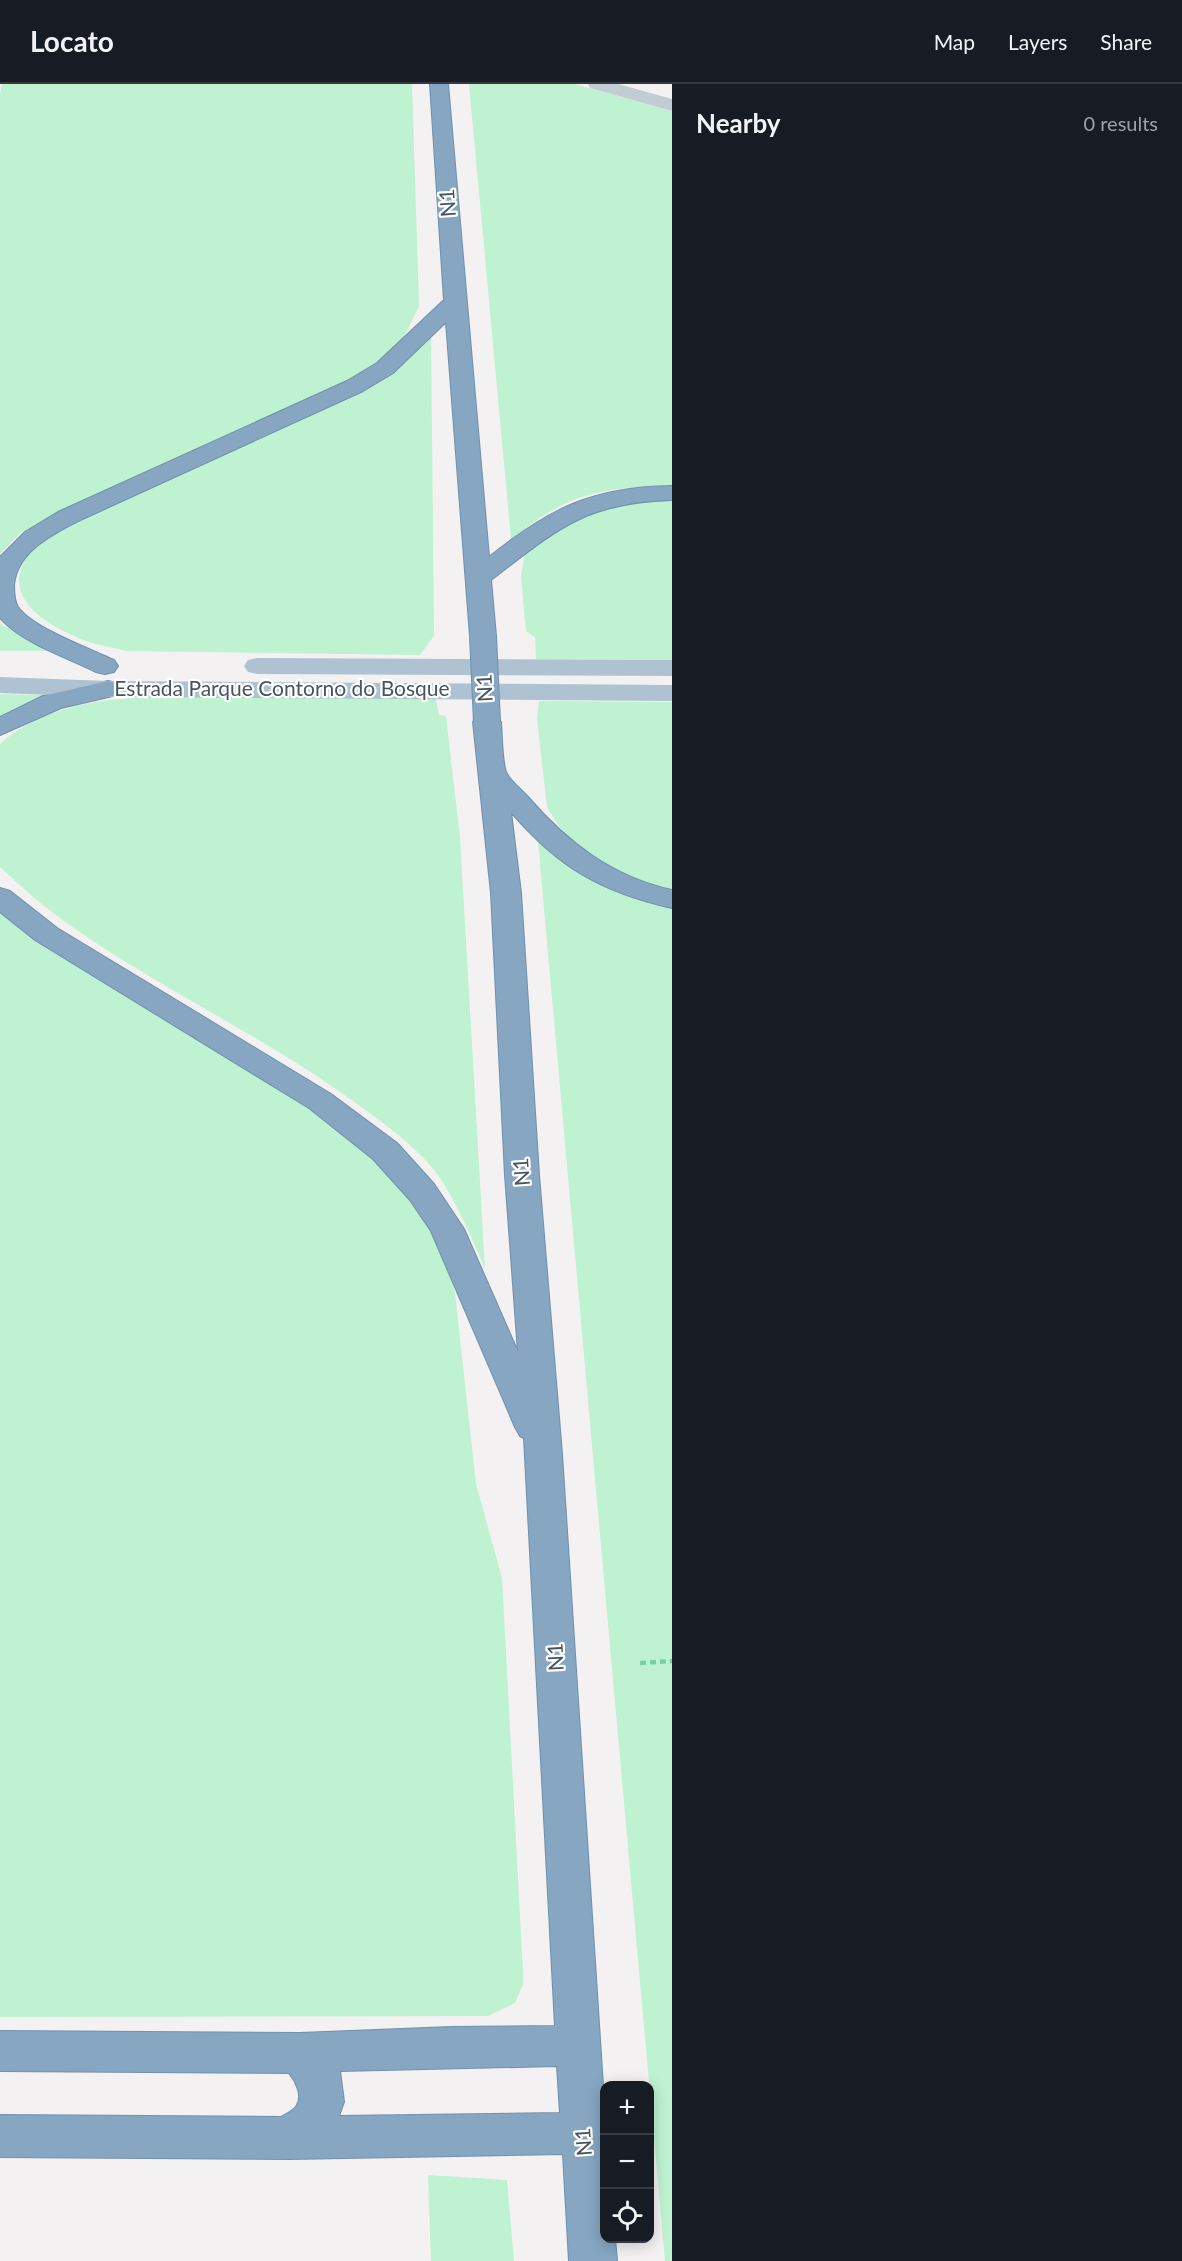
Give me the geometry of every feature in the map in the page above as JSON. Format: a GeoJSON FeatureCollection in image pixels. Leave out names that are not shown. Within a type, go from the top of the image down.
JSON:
{"type":"FeatureCollection","features":[{"type":"Feature","properties":{"kind":"highway","name":"N1"},"geometry":{"type":"LineString","coordinates":[[440,84],[454,301],[479,577],[487,722],[506,893],[522,1175],[544,1454],[578,2046],[593,2261]]}},
{"type":"Feature","properties":{"kind":"highway"},"geometry":{"type":"LineString","coordinates":[[107,677],[31,629],[14,617],[3,604],[0,588],[2,571],[12,554],[39,532],[67,517],[355,386],[385,368],[454,301]]}},
{"type":"Feature","properties":{"kind":"highway"},"geometry":{"type":"LineString","coordinates":[[479,577],[548,525],[581,508],[627,496],[672,493]]}},
{"type":"Feature","properties":{"kind":"highway"},"geometry":{"type":"LineString","coordinates":[[0,727],[107,677]]}},
{"type":"Feature","properties":{"kind":"highway"},"geometry":{"type":"LineString","coordinates":[[494,776],[561,847],[602,874],[655,896],[672,899]]}},
{"type":"Feature","properties":{"kind":"highway"},"geometry":{"type":"LineString","coordinates":[[0,897],[46,934],[320,1101],[385,1151],[422,1192],[447,1229],[470,1277],[544,1454]]}},
{"type":"Feature","properties":{"kind":"highway"},"geometry":{"type":"LineString","coordinates":[[0,2051],[300,2053],[451,2047],[578,2046]]}},
{"type":"Feature","properties":{"kind":"highway"},"geometry":{"type":"LineString","coordinates":[[289,2138],[316,2118],[321,2102],[318,2075],[300,2053]]}},
{"type":"Feature","properties":{"kind":"highway"},"geometry":{"type":"LineString","coordinates":[[0,2136],[289,2138],[584,2133]]}},
{"type":"Feature","properties":{"kind":"main road","name":"Estrada Parque Contorno do Bosque"},"geometry":{"type":"LineString","coordinates":[[0,667],[107,677],[672,693]]}},
{"type":"Feature","properties":{"kind":"main road","name":"Estrada Parque Contorno do Bosque"},"geometry":{"type":"LineString","coordinates":[[0,685],[107,677],[672,668]]}},
{"type":"Feature","properties":{"kind":"street"},"geometry":{"type":"LineString","coordinates":[[597,84],[672,105]]}},
{"type":"Feature","properties":{"kind":"path"},"geometry":{"type":"LineString","coordinates":[[640,1663],[672,1660]]}},
{"type":"Feature","properties":{"kind":"green space"},"geometry":{"type":"Polygon","coordinates":[[[2,84],[412,84],[419,306],[400,345],[364,375],[20,533],[0,554],[0,94],[2,84]]]}},
{"type":"Feature","properties":{"kind":"green space"},"geometry":{"type":"Polygon","coordinates":[[[469,84],[575,84],[672,111],[672,487],[626,488],[595,493],[566,503],[547,513],[511,539],[469,84]]]}},
{"type":"Feature","properties":{"kind":"green space"},"geometry":{"type":"Polygon","coordinates":[[[431,331],[434,636],[420,655],[126,651],[92,643],[68,633],[42,618],[24,598],[19,585],[20,572],[31,552],[51,535],[67,525],[389,374],[417,350],[431,331]]]}},
{"type":"Feature","properties":{"kind":"green space"},"geometry":{"type":"Polygon","coordinates":[[[672,498],[672,660],[536,659],[535,637],[526,631],[521,576],[525,553],[565,521],[600,505],[672,498]]]}},
{"type":"Feature","properties":{"kind":"green space"},"geometry":{"type":"Polygon","coordinates":[[[0,622],[3,626],[74,651],[0,651],[0,622]]]}},
{"type":"Feature","properties":{"kind":"green space"},"geometry":{"type":"Polygon","coordinates":[[[0,694],[53,695],[0,720],[0,694]]]}},
{"type":"Feature","properties":{"kind":"green space"},"geometry":{"type":"Polygon","coordinates":[[[435,696],[439,715],[446,716],[460,838],[485,1269],[464,1221],[438,1175],[416,1151],[388,1127],[295,1062],[81,933],[42,904],[0,867],[0,744],[32,722],[50,714],[88,704],[146,697],[435,696]]]}},
{"type":"Feature","properties":{"kind":"green space"},"geometry":{"type":"Polygon","coordinates":[[[539,701],[672,702],[672,891],[650,886],[608,870],[570,844],[547,807],[537,718],[539,701]]]}},
{"type":"Feature","properties":{"kind":"green space"},"geometry":{"type":"Polygon","coordinates":[[[538,841],[568,867],[600,884],[634,897],[672,907],[672,2261],[665,2261],[654,2138],[654,2081],[649,2081],[538,841]]]}},
{"type":"Feature","properties":{"kind":"green space"},"geometry":{"type":"Polygon","coordinates":[[[0,901],[333,1116],[414,1192],[444,1257],[455,1293],[476,1484],[502,1578],[523,1984],[515,2003],[488,2016],[0,2017],[0,901]]]}},
{"type":"Feature","properties":{"kind":"green space"},"geometry":{"type":"Polygon","coordinates":[[[428,2175],[507,2180],[514,2261],[431,2261],[428,2175]]]}}]}
